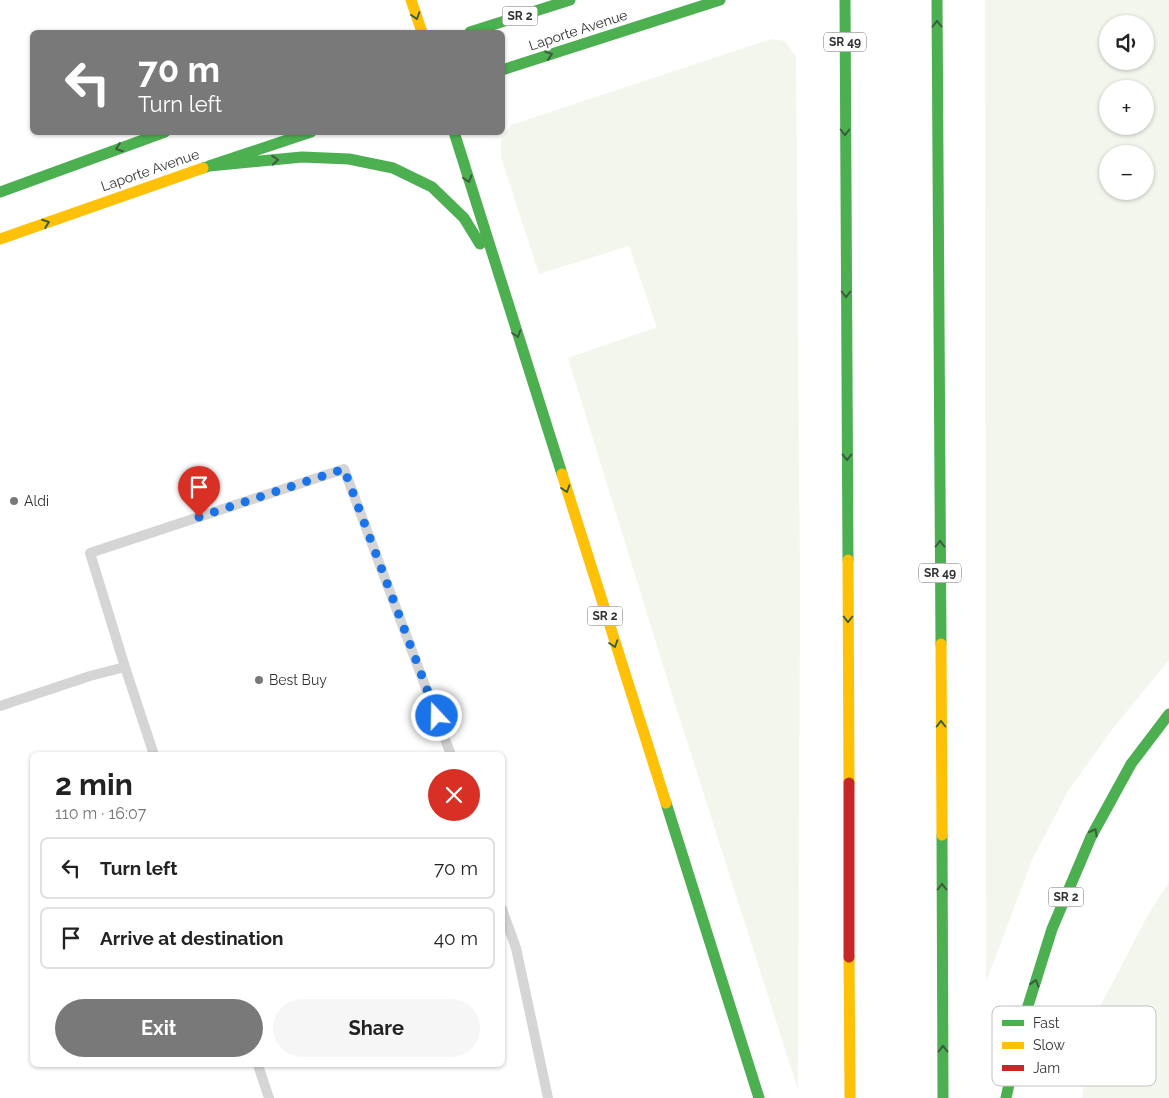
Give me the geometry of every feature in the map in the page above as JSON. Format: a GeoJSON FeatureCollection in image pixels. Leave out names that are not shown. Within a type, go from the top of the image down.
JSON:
{"type":"FeatureCollection","features":[{"type":"Feature","properties":{"kind":"main road"},"geometry":{"type":"LineString","coordinates":[[411,0],[421,30]]}},
{"type":"Feature","properties":{"kind":"main road","name":"SR 2"},"geometry":{"type":"LineString","coordinates":[[476,30],[570,0]]}},
{"type":"Feature","properties":{"kind":"main road","name":"Laporte Avenue"},"geometry":{"type":"LineString","coordinates":[[505,69],[720,0]]}},
{"type":"Feature","properties":{"kind":"main road","name":"SR 49"},"geometry":{"type":"LineString","coordinates":[[845,0],[850,1098]]}},
{"type":"Feature","properties":{"kind":"main road","name":"SR 49"},"geometry":{"type":"LineString","coordinates":[[937,0],[943,1098]]}},
{"type":"Feature","properties":{"kind":"main road"},"geometry":{"type":"LineString","coordinates":[[0,192],[157,135]]}},
{"type":"Feature","properties":{"kind":"main road","name":"Laporte Avenue"},"geometry":{"type":"LineString","coordinates":[[0,239],[302,135]]}},
{"type":"Feature","properties":{"kind":"main road","name":"SR 2"},"geometry":{"type":"LineString","coordinates":[[455,135],[759,1098]]}},
{"type":"Feature","properties":{"kind":"main road"},"geometry":{"type":"LineString","coordinates":[[209,166],[302,157],[349,159],[392,168],[432,187],[439,193],[464,218],[496,270]]}},
{"type":"Feature","properties":{"kind":"main road","name":"SR 2"},"geometry":{"type":"LineString","coordinates":[[1028,1006],[1052,930],[1096,829],[1131,764],[1169,714]]}},
{"type":"Feature","properties":{"kind":"lane"},"geometry":{"type":"LineString","coordinates":[[153,752],[90,553],[344,469],[450,752]]}},
{"type":"Feature","properties":{"kind":"lane"},"geometry":{"type":"LineString","coordinates":[[0,706],[90,676],[125,667]]}},
{"type":"Feature","properties":{"kind":"lane"},"geometry":{"type":"LineString","coordinates":[[505,917],[516,948],[548,1098]]}},
{"type":"Feature","properties":{"kind":"lane"},"geometry":{"type":"LineString","coordinates":[[259,1067],[268,1098]]}},
{"type":"Feature","properties":{"kind":"shaded area"},"geometry":{"type":"Polygon","coordinates":[[[985,0],[1169,0],[1169,660],[1114,727],[1068,791],[1032,860],[986,982],[985,0]]]}},
{"type":"Feature","properties":{"kind":"shaded area"},"geometry":{"type":"Polygon","coordinates":[[[771,39],[785,41],[796,57],[800,586],[798,1090],[671,691],[568,358],[657,327],[629,246],[539,274],[501,157],[501,138],[511,125],[771,39]]]}},
{"type":"Feature","properties":{"kind":"shaded area"},"geometry":{"type":"Polygon","coordinates":[[[1169,882],[1169,1098],[1082,1098],[1084,1086],[1156,1086],[1156,1006],[1100,1006],[1148,915],[1169,882]]]}},
{"type":"Feature","properties":{"kind":"traffic: fast"},"geometry":{"type":"LineString","coordinates":[[476,30],[570,0]]}},
{"type":"Feature","properties":{"kind":"traffic: fast"},"geometry":{"type":"LineString","coordinates":[[505,69],[720,0]]}},
{"type":"Feature","properties":{"kind":"traffic: fast"},"geometry":{"type":"LineString","coordinates":[[845,0],[848,560]]}},
{"type":"Feature","properties":{"kind":"traffic: fast"},"geometry":{"type":"LineString","coordinates":[[937,0],[941,644]]}},
{"type":"Feature","properties":{"kind":"traffic: fast"},"geometry":{"type":"LineString","coordinates":[[0,192],[157,135]]}},
{"type":"Feature","properties":{"kind":"traffic: fast"},"geometry":{"type":"LineString","coordinates":[[203,168],[302,135]]}},
{"type":"Feature","properties":{"kind":"traffic: fast"},"geometry":{"type":"LineString","coordinates":[[455,135],[562,474]]}},
{"type":"Feature","properties":{"kind":"traffic: fast"},"geometry":{"type":"LineString","coordinates":[[209,166],[302,157],[349,159],[393,168],[432,187],[464,218],[480,244]]}},
{"type":"Feature","properties":{"kind":"traffic: fast"},"geometry":{"type":"LineString","coordinates":[[1028,1006],[1052,929],[1091,837],[1131,764],[1169,714]]}},
{"type":"Feature","properties":{"kind":"traffic: fast"},"geometry":{"type":"LineString","coordinates":[[666,803],[759,1098]]}},
{"type":"Feature","properties":{"kind":"traffic: fast"},"geometry":{"type":"LineString","coordinates":[[942,835],[943,1098]]}},
{"type":"Feature","properties":{"kind":"traffic: fast"},"geometry":{"type":"LineString","coordinates":[[1006,1098],[1009,1086]]}},
{"type":"Feature","properties":{"kind":"traffic: slow"},"geometry":{"type":"LineString","coordinates":[[411,0],[421,30]]}},
{"type":"Feature","properties":{"kind":"traffic: slow"},"geometry":{"type":"LineString","coordinates":[[0,239],[203,168]]}},
{"type":"Feature","properties":{"kind":"traffic: slow"},"geometry":{"type":"LineString","coordinates":[[562,474],[666,803]]}},
{"type":"Feature","properties":{"kind":"traffic: slow"},"geometry":{"type":"LineString","coordinates":[[848,560],[849,783]]}},
{"type":"Feature","properties":{"kind":"traffic: slow"},"geometry":{"type":"LineString","coordinates":[[941,644],[942,835]]}},
{"type":"Feature","properties":{"kind":"traffic: slow"},"geometry":{"type":"LineString","coordinates":[[849,957],[850,1098]]}},
{"type":"Feature","properties":{"kind":"traffic: jam"},"geometry":{"type":"LineString","coordinates":[[849,783],[849,957]]}},
{"type":"Feature","properties":{"kind":"place","name":"Aldi"},"geometry":{"type":"Point","coordinates":[14,501]}},
{"type":"Feature","properties":{"kind":"place","name":"Best Buy"},"geometry":{"type":"Point","coordinates":[259,680]}},
{"type":"Feature","properties":{"kind":"route"},"geometry":{"type":"LineString","coordinates":[[199,517],[344,469],[437,716]]}}]}
